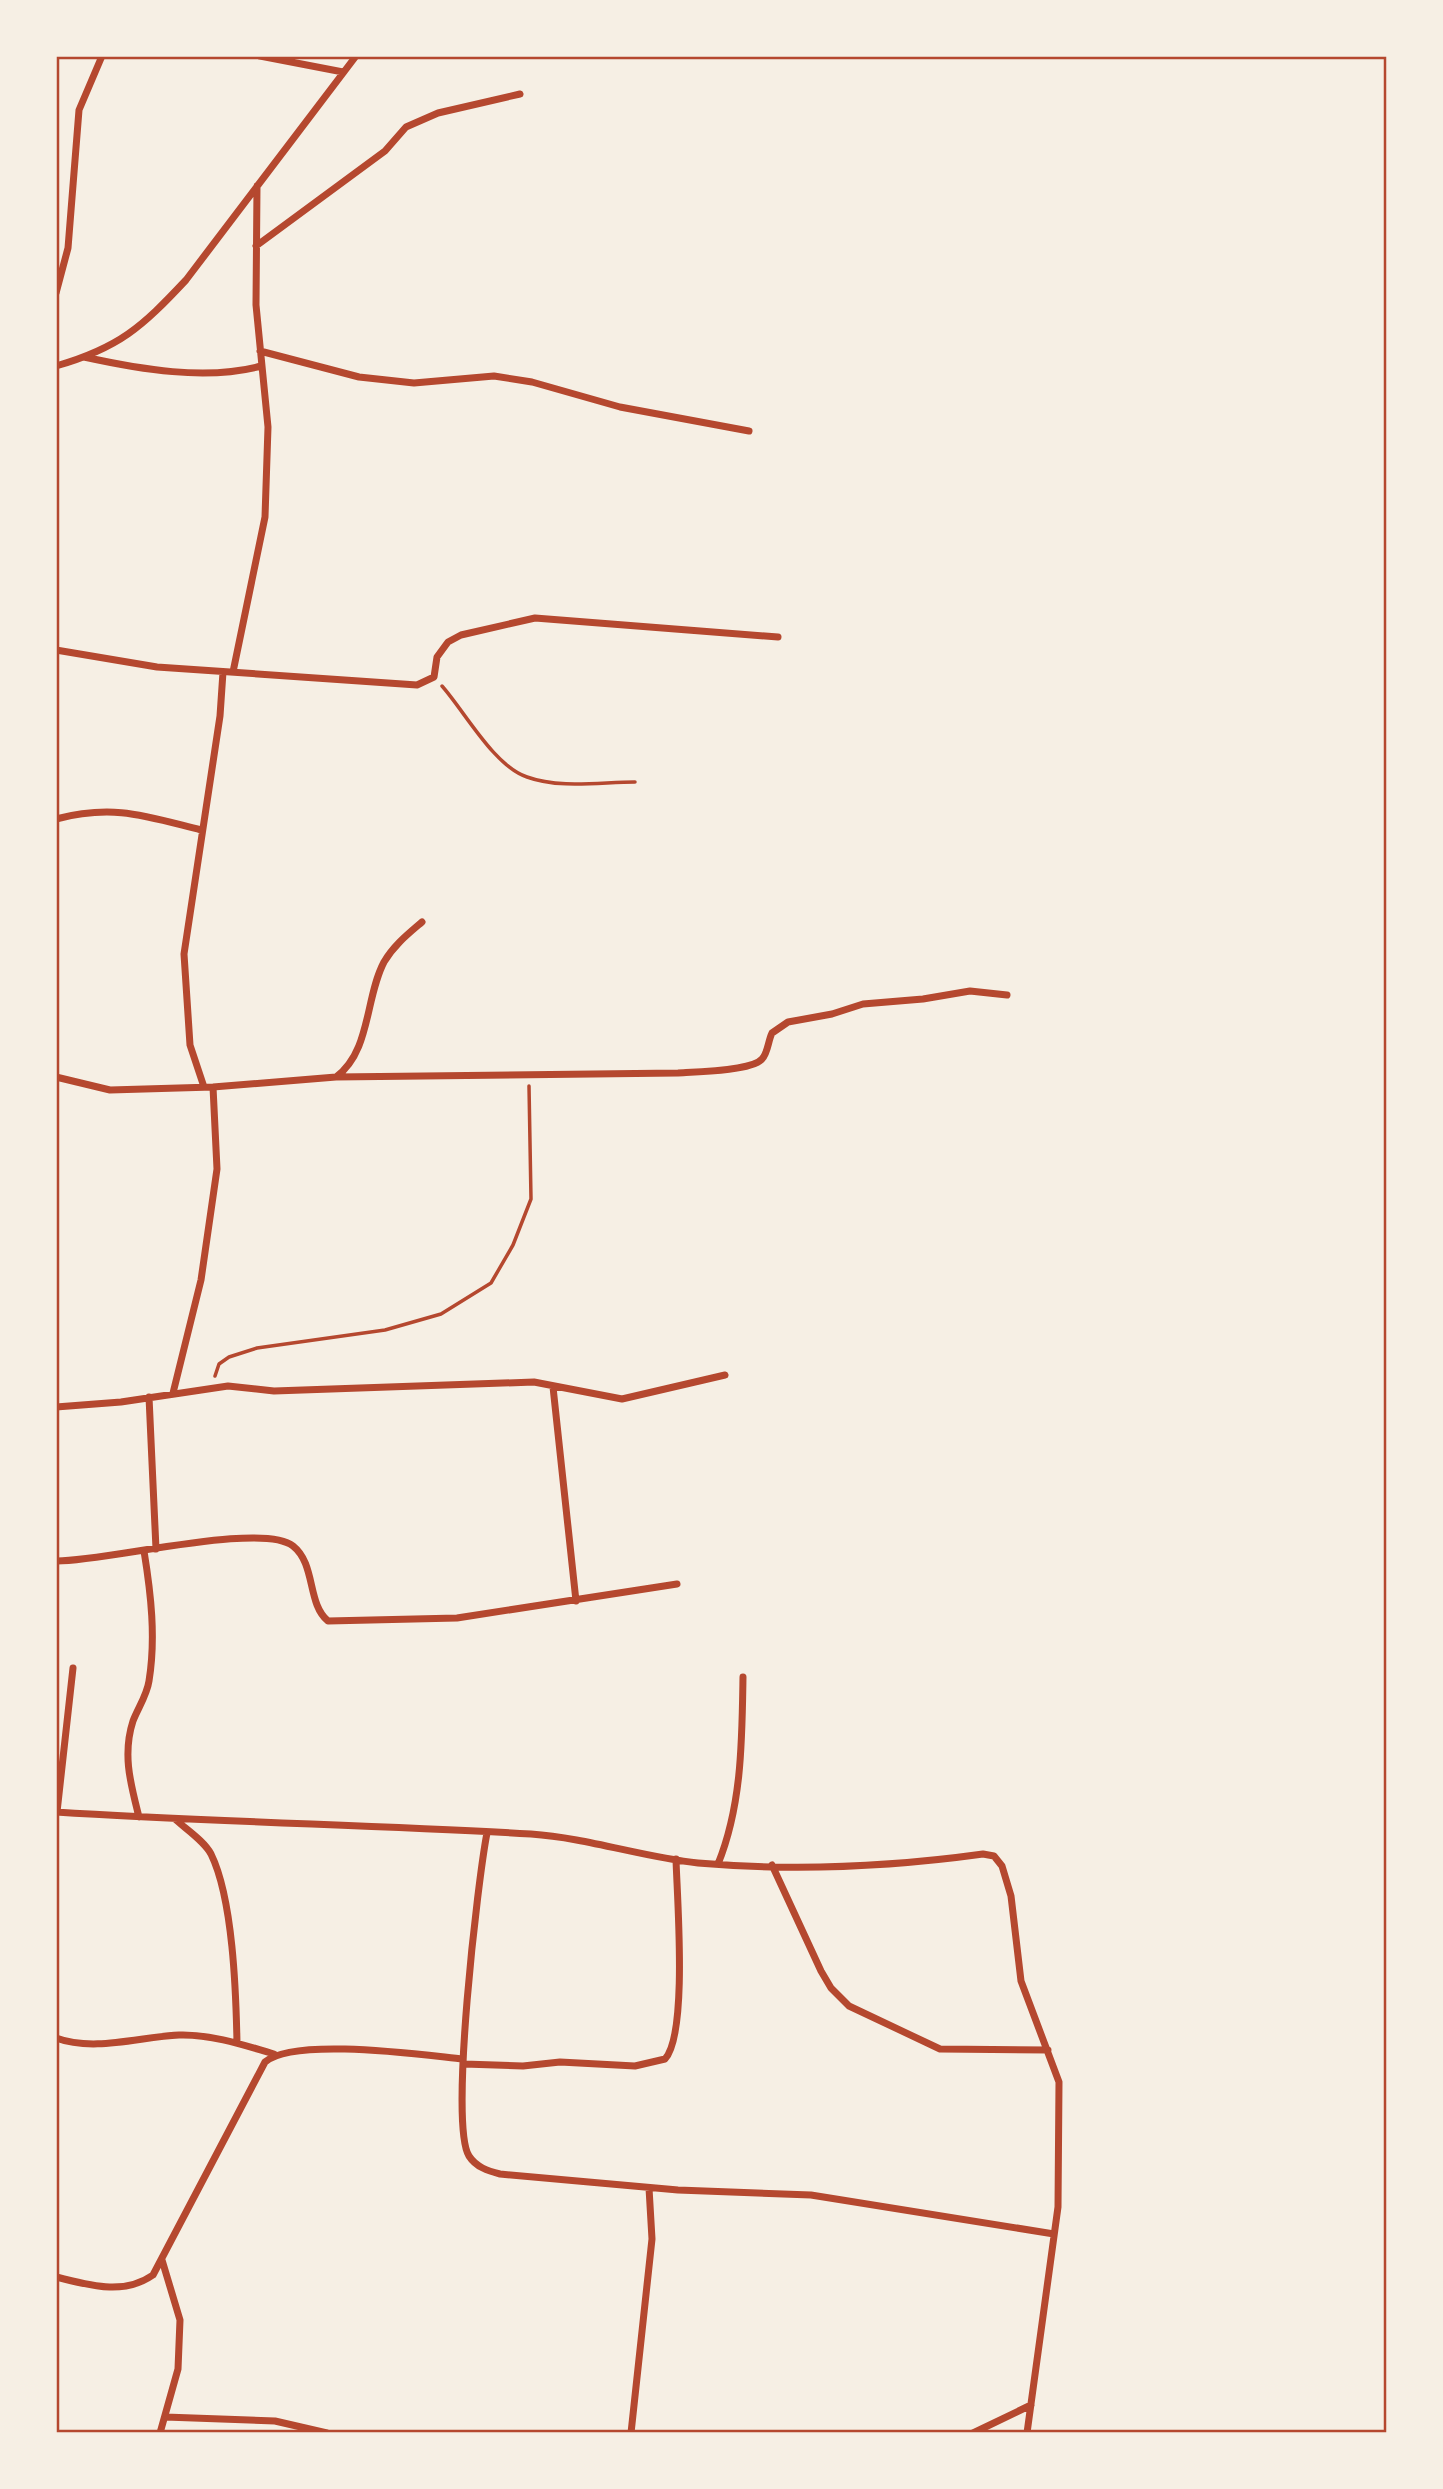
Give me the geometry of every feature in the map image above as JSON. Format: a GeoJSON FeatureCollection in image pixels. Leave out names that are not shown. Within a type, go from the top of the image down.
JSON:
{"type":"FeatureCollection","features":[{"type":"Feature","properties":{"kind":"street"},"geometry":{"type":"LineString","coordinates":[[56,293],[68,248],[79,110],[102,56]]}},
{"type":"Feature","properties":{"kind":"street"},"geometry":{"type":"LineString","coordinates":[[260,56],[343,72]]}},
{"type":"Feature","properties":{"kind":"street"},"geometry":{"type":"LineString","coordinates":[[56,366],[116,345],[156,312],[186,280],[356,56]]}},
{"type":"Feature","properties":{"kind":"street"},"geometry":{"type":"LineString","coordinates":[[256,246],[384,151],[406,127],[438,113],[520,94]]}},
{"type":"Feature","properties":{"kind":"street"},"geometry":{"type":"LineString","coordinates":[[233,673],[265,517],[268,427],[260,351],[257,186]]}},
{"type":"Feature","properties":{"kind":"street"},"geometry":{"type":"LineString","coordinates":[[260,351],[359,377],[414,383],[473,376],[519,380],[677,420],[748,431]]}},
{"type":"Feature","properties":{"kind":"street"},"geometry":{"type":"LineString","coordinates":[[84,356],[162,370],[245,370],[261,366]]}},
{"type":"Feature","properties":{"kind":"street"},"geometry":{"type":"LineString","coordinates":[[56,650],[157,667],[417,685],[434,677],[437,657],[448,642],[461,635],[535,618],[778,637]]}},
{"type":"Feature","properties":{"kind":"street"},"geometry":{"type":"LineString","coordinates":[[173,1393],[201,1280],[217,1169],[208,1087],[190,1045],[184,954],[220,716],[223,672]]}},
{"type":"Feature","properties":{"kind":"street"},"geometry":{"type":"LineString","coordinates":[[56,819],[88,811],[120,810],[201,830]]}},
{"type":"Feature","properties":{"kind":"street"},"geometry":{"type":"LineString","coordinates":[[336,1077],[356,1056],[384,963],[398,942],[422,922]]}},
{"type":"Feature","properties":{"kind":"street"},"geometry":{"type":"LineString","coordinates":[[56,1077],[110,1090],[208,1087],[336,1077],[678,1073],[751,1065],[764,1058],[772,1033],[788,1022],[832,1014],[863,1003],[923,999],[970,991],[1007,995]]}},
{"type":"Feature","properties":{"kind":"street"},"geometry":{"type":"LineString","coordinates":[[56,1407],[228,1386],[286,1391],[534,1382],[622,1399],[725,1375]]}},
{"type":"Feature","properties":{"kind":"street"},"geometry":{"type":"LineString","coordinates":[[553,1387],[576,1601]]}},
{"type":"Feature","properties":{"kind":"street"},"geometry":{"type":"LineString","coordinates":[[149,1397],[156,1549]]}},
{"type":"Feature","properties":{"kind":"street"},"geometry":{"type":"LineString","coordinates":[[56,1560],[258,1537],[285,1541],[296,1548],[305,1562],[320,1615],[328,1621],[457,1618],[677,1584]]}},
{"type":"Feature","properties":{"kind":"street"},"geometry":{"type":"LineString","coordinates":[[139,1817],[127,1768],[127,1747],[132,1724],[149,1684],[152,1654],[151,1594],[144,1551]]}},
{"type":"Feature","properties":{"kind":"street"},"geometry":{"type":"LineString","coordinates":[[73,1668],[57,1812],[534,1834],[718,1864],[906,1864],[982,1854],[994,1856],[1002,1866],[1011,1896],[1021,1981],[1059,2082],[1058,2207],[1027,2433]]}},
{"type":"Feature","properties":{"kind":"street"},"geometry":{"type":"LineString","coordinates":[[718,1864],[732,1830],[735,1810],[743,1677]]}},
{"type":"Feature","properties":{"kind":"street"},"geometry":{"type":"LineString","coordinates":[[175,1819],[210,1854],[224,1899],[236,2006],[237,2043]]}},
{"type":"Feature","properties":{"kind":"street"},"geometry":{"type":"LineString","coordinates":[[487,1833],[478,1877],[464,2062],[464,2143],[474,2163],[486,2171],[500,2174],[649,2188],[811,2194],[1054,2234]]}},
{"type":"Feature","properties":{"kind":"street"},"geometry":{"type":"LineString","coordinates":[[56,2277],[119,2289],[140,2284],[153,2275],[265,2062],[274,2054],[292,2049],[337,2050],[523,2066],[560,2062],[635,2066],[665,2059],[671,2052],[680,2010],[676,1858]]}},
{"type":"Feature","properties":{"kind":"street"},"geometry":{"type":"LineString","coordinates":[[772,1866],[821,1971],[831,1988],[849,2006],[940,2049],[1048,2050]]}},
{"type":"Feature","properties":{"kind":"street"},"geometry":{"type":"LineString","coordinates":[[56,2038],[71,2043],[97,2044],[183,2035],[237,2043],[274,2054]]}},
{"type":"Feature","properties":{"kind":"street"},"geometry":{"type":"LineString","coordinates":[[631,2433],[652,2239],[649,2188]]}},
{"type":"Feature","properties":{"kind":"street"},"geometry":{"type":"LineString","coordinates":[[160,2433],[178,2369],[180,2320],[162,2259]]}},
{"type":"Feature","properties":{"kind":"street"},"geometry":{"type":"LineString","coordinates":[[973,2433],[1031,2405]]}},
{"type":"Feature","properties":{"kind":"street"},"geometry":{"type":"LineString","coordinates":[[165,2417],[275,2421],[327,2433]]}},
{"type":"Feature","properties":{"kind":"path"},"geometry":{"type":"LineString","coordinates":[[434,677],[505,764],[526,777],[562,783],[635,782]]}},
{"type":"Feature","properties":{"kind":"path"},"geometry":{"type":"LineString","coordinates":[[210,1388],[219,1364],[229,1357],[257,1348],[385,1330],[441,1314],[491,1283],[513,1245],[531,1199],[529,1073]]}}]}
